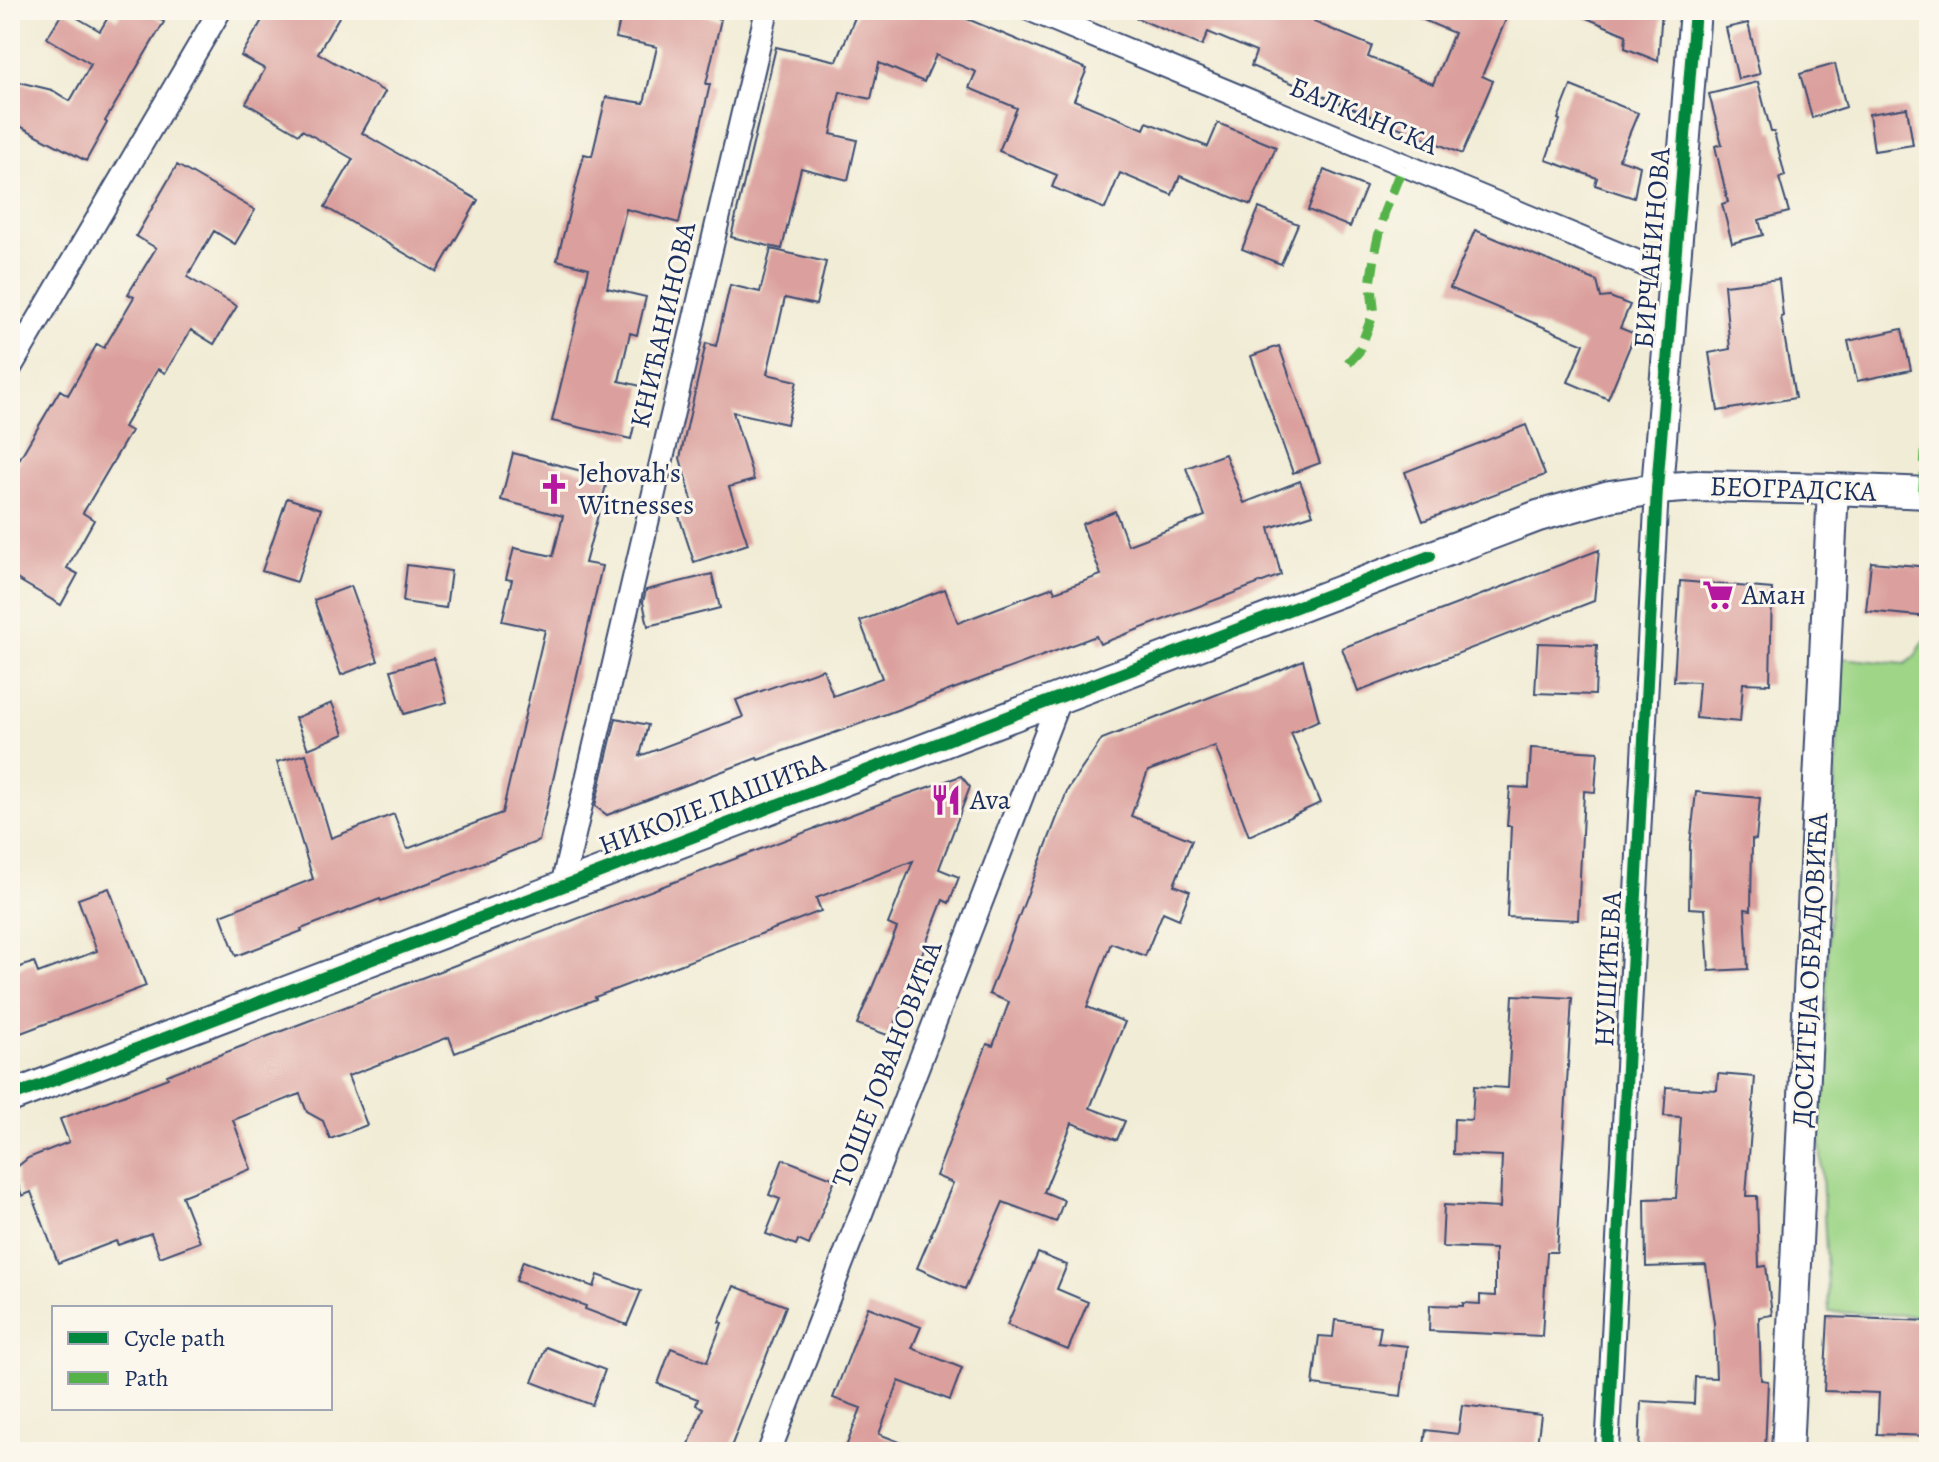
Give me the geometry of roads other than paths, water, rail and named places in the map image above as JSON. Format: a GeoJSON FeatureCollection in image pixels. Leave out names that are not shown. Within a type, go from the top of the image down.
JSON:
{"type":"FeatureCollection","features":[{"type":"Feature","properties":{"kind":"main road","name":"БИРЧАНИНОВА"},"geometry":{"type":"LineString","coordinates":[[1657,489],[1695,10]]}},
{"type":"Feature","properties":{"kind":"main road","name":"БЕОГРАДСКА"},"geometry":{"type":"LineString","coordinates":[[1657,489],[1698,486],[1929,493]]}},
{"type":"Feature","properties":{"kind":"main road","name":"НИКОЛЕ ПАШИЋА"},"geometry":{"type":"LineString","coordinates":[[10,1097],[1525,521],[1610,496],[1657,489]]}},
{"type":"Feature","properties":{"kind":"main road","name":"ДОСИТЕЈА ОБРАДОВИЋА"},"geometry":{"type":"LineString","coordinates":[[1787,1452],[1833,489]]}},
{"type":"Feature","properties":{"kind":"street"},"geometry":{"type":"LineString","coordinates":[[10,368],[220,10]]}},
{"type":"Feature","properties":{"kind":"street","name":"КНИЋАНИНОВА"},"geometry":{"type":"LineString","coordinates":[[562,886],[767,10]]}},
{"type":"Feature","properties":{"kind":"street","name":"БАЛКАНСКА"},"geometry":{"type":"LineString","coordinates":[[1031,10],[1674,277]]}},
{"type":"Feature","properties":{"kind":"street","name":"НУШИЋЕВА"},"geometry":{"type":"LineString","coordinates":[[1607,1452],[1657,489]]}},
{"type":"Feature","properties":{"kind":"street","name":"ТОШЕ ЈОВАНОВИЋА"},"geometry":{"type":"LineString","coordinates":[[769,1452],[1060,697]]}},
{"type":"Feature","properties":{"kind":"place","name":"Jehovah's Witnesses"},"geometry":{"type":"Point","coordinates":[554,489]}},
{"type":"Feature","properties":{"kind":"place","name":"Аман"},"geometry":{"type":"Point","coordinates":[1718,595]}},
{"type":"Feature","properties":{"kind":"place","name":"Ava"},"geometry":{"type":"Point","coordinates":[946,800]}}]}
